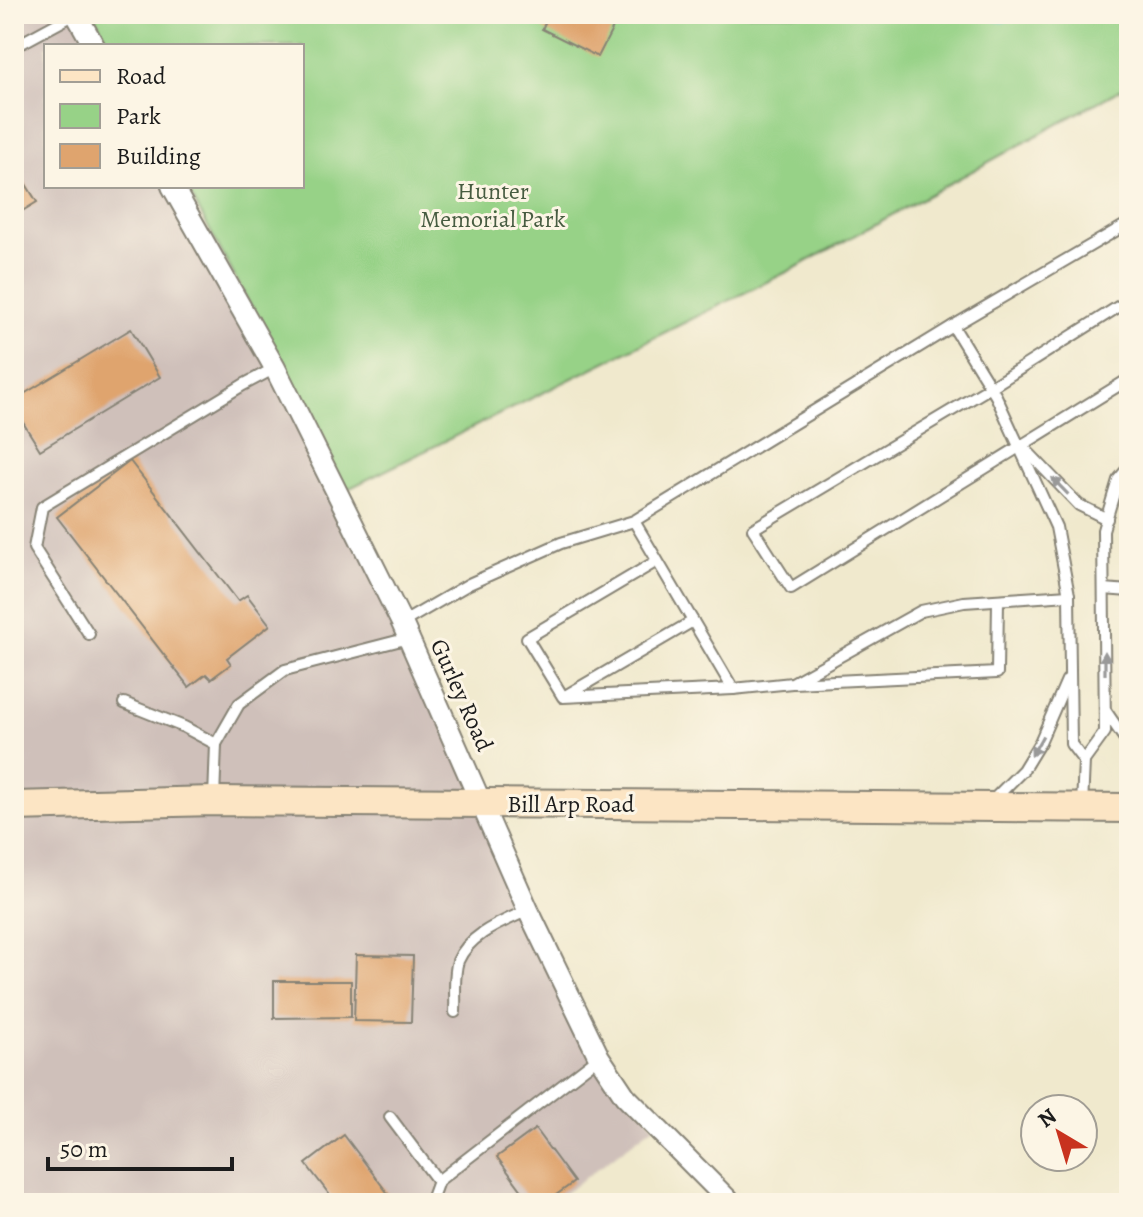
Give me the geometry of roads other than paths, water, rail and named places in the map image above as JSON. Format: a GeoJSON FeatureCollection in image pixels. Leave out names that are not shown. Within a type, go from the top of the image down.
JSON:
{"type":"FeatureCollection","features":[{"type":"Feature","properties":{"kind":"main road","name":"Bill Arp Road"},"geometry":{"type":"LineString","coordinates":[[14,806],[214,801],[1129,808]]}},
{"type":"Feature","properties":{"kind":"street"},"geometry":{"type":"LineString","coordinates":[[76,14],[93,44]]}},
{"type":"Feature","properties":{"kind":"street","name":"Gurley Road"},"geometry":{"type":"LineString","coordinates":[[173,188],[275,368],[405,630],[528,910],[599,1057],[625,1096],[731,1203]]}},
{"type":"Feature","properties":{"kind":"lane"},"geometry":{"type":"LineString","coordinates":[[14,47],[76,14]]}},
{"type":"Feature","properties":{"kind":"lane"},"geometry":{"type":"LineString","coordinates":[[214,801],[216,744],[239,704],[285,670],[405,630],[469,584],[561,543],[634,521],[953,326],[1129,223]]}},
{"type":"Feature","properties":{"kind":"lane"},"geometry":{"type":"LineString","coordinates":[[1129,300],[991,387],[753,529],[791,588],[1129,379]]}},
{"type":"Feature","properties":{"kind":"lane"},"geometry":{"type":"LineString","coordinates":[[953,326],[991,387],[1056,527],[1069,595],[1071,744],[1084,761]]}},
{"type":"Feature","properties":{"kind":"lane"},"geometry":{"type":"LineString","coordinates":[[89,634],[34,548],[42,507],[275,368]]}},
{"type":"Feature","properties":{"kind":"lane"},"geometry":{"type":"LineString","coordinates":[[1020,444],[1079,505],[1107,519]]}},
{"type":"Feature","properties":{"kind":"lane"},"geometry":{"type":"LineString","coordinates":[[1081,808],[1084,761],[1105,732],[1103,530],[1118,480],[1129,467]]}},
{"type":"Feature","properties":{"kind":"lane"},"geometry":{"type":"LineString","coordinates":[[634,521],[733,689]]}},
{"type":"Feature","properties":{"kind":"lane"},"geometry":{"type":"LineString","coordinates":[[563,697],[527,638],[657,561]]}},
{"type":"Feature","properties":{"kind":"lane"},"geometry":{"type":"LineString","coordinates":[[1104,589],[1129,591]]}},
{"type":"Feature","properties":{"kind":"lane"},"geometry":{"type":"LineString","coordinates":[[792,683],[921,611],[964,602],[1069,595]]}},
{"type":"Feature","properties":{"kind":"lane"},"geometry":{"type":"LineString","coordinates":[[563,697],[997,673],[998,600]]}},
{"type":"Feature","properties":{"kind":"lane"},"geometry":{"type":"LineString","coordinates":[[563,697],[693,621]]}},
{"type":"Feature","properties":{"kind":"lane"},"geometry":{"type":"LineString","coordinates":[[985,807],[1023,770],[1040,742],[1070,675]]}},
{"type":"Feature","properties":{"kind":"lane"},"geometry":{"type":"LineString","coordinates":[[124,703],[184,727],[216,744]]}},
{"type":"Feature","properties":{"kind":"lane"},"geometry":{"type":"LineString","coordinates":[[1105,710],[1129,745]]}},
{"type":"Feature","properties":{"kind":"lane"},"geometry":{"type":"LineString","coordinates":[[455,1012],[457,963],[468,946],[478,936],[528,910]]}},
{"type":"Feature","properties":{"kind":"lane"},"geometry":{"type":"LineString","coordinates":[[430,1203],[438,1181],[599,1057]]}},
{"type":"Feature","properties":{"kind":"lane"},"geometry":{"type":"LineString","coordinates":[[390,1117],[438,1181]]}},
{"type":"Feature","properties":{"kind":"waterway"},"geometry":{"type":"LineString","coordinates":[[975,14],[1003,19],[1016,14]]}},
{"type":"Feature","properties":{"kind":"park label","name":"Hunter Memorial Park"},"geometry":{"type":"Point","coordinates":[493,205]}}]}
